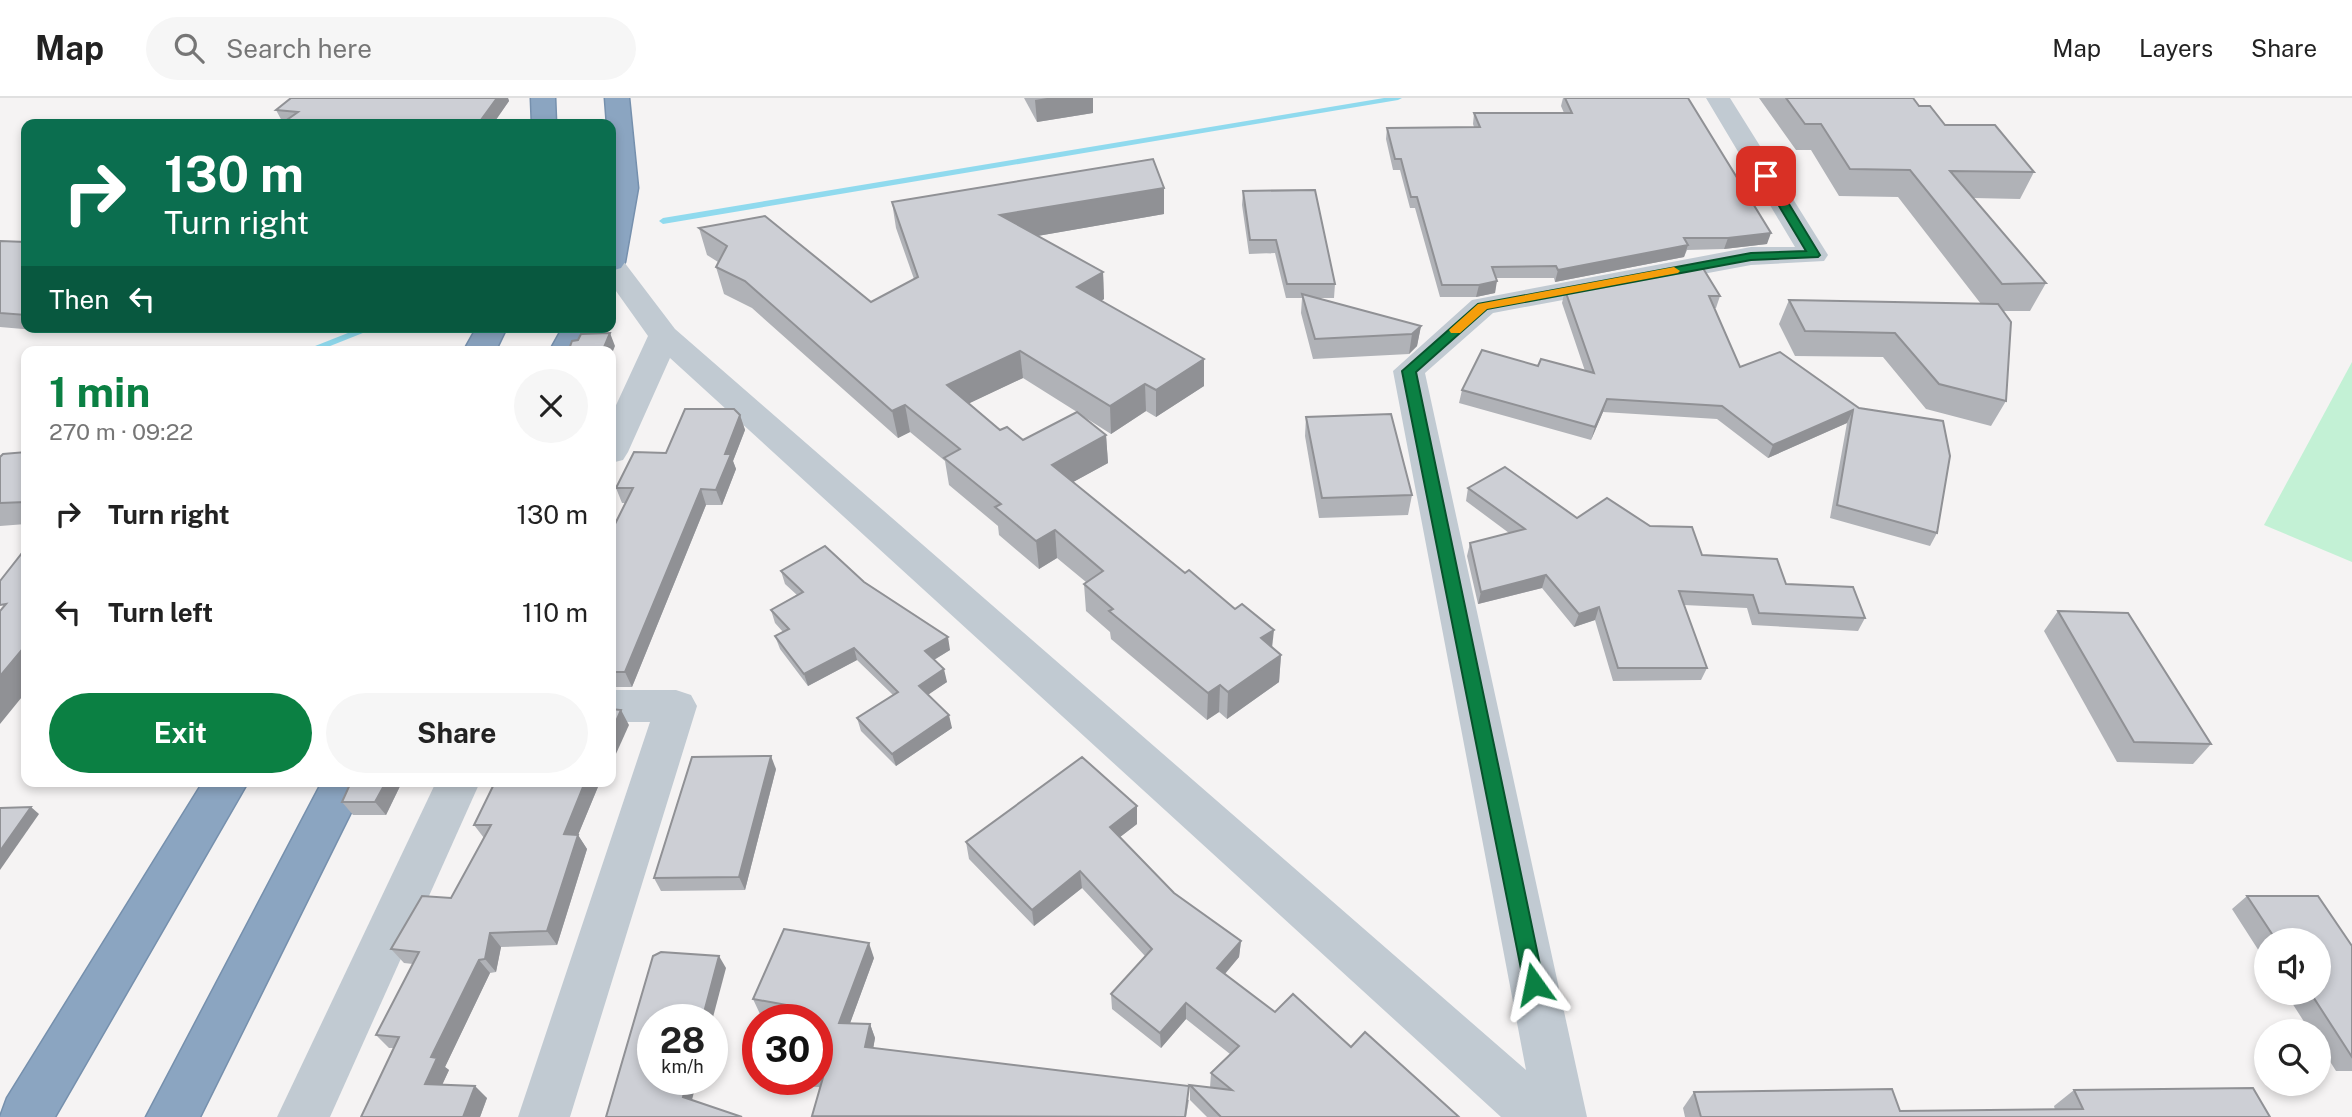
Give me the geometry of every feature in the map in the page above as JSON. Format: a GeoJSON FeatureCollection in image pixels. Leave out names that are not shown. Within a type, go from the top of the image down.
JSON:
{"type":"FeatureCollection","features":[{"type":"Feature","properties":{"kind":"highway"},"geometry":{"type":"LineString","coordinates":[[543,98],[544,119]]}},
{"type":"Feature","properties":{"kind":"highway"},"geometry":{"type":"LineString","coordinates":[[616,236],[625,188],[617,98]]}},
{"type":"Feature","properties":{"kind":"highway"},"geometry":{"type":"LineString","coordinates":[[26,1117],[223,787]]}},
{"type":"Feature","properties":{"kind":"highway"},"geometry":{"type":"LineString","coordinates":[[172,1117],[341,787]]}},
{"type":"Feature","properties":{"kind":"street"},"geometry":{"type":"LineString","coordinates":[[1561,1117],[1409,371],[1483,306],[1751,256],[1814,255],[1718,98]]}},
{"type":"Feature","properties":{"kind":"street"},"geometry":{"type":"LineString","coordinates":[[616,270],[664,336],[1540,1117]]}},
{"type":"Feature","properties":{"kind":"street"},"geometry":{"type":"LineString","coordinates":[[616,441],[664,336]]}},
{"type":"Feature","properties":{"kind":"street"},"geometry":{"type":"LineString","coordinates":[[544,1117],[676,706],[616,706]]}},
{"type":"Feature","properties":{"kind":"street"},"geometry":{"type":"LineString","coordinates":[[303,1117],[456,787]]}},
{"type":"Feature","properties":{"kind":"green space"},"geometry":{"type":"Polygon","coordinates":[[[2352,362],[2352,562],[2264,525],[2352,362]]]}},
{"type":"Feature","properties":{"kind":"building"},"geometry":{"type":"Polygon","coordinates":[[[291,98],[497,98],[482,119],[288,119],[298,112],[276,110],[291,98]]]}},
{"type":"Feature","properties":{"kind":"building"},"geometry":{"type":"Polygon","coordinates":[[[1565,98],[1688,98],[1771,233],[1728,238],[1684,238],[1688,245],[1558,270],[1556,266],[1492,267],[1497,281],[1479,285],[1442,285],[1417,197],[1411,197],[1401,159],[1395,159],[1387,128],[1480,127],[1474,113],[1572,113],[1565,98]]]}},
{"type":"Feature","properties":{"kind":"building"},"geometry":{"type":"Polygon","coordinates":[[[1786,98],[1913,98],[1919,106],[1930,106],[1945,125],[1995,125],[2034,172],[1950,171],[2046,283],[2002,284],[1910,170],[1850,169],[1821,124],[1805,124],[1786,98]]]}},
{"type":"Feature","properties":{"kind":"building"},"geometry":{"type":"Polygon","coordinates":[[[1153,159],[1164,188],[1000,215],[1103,272],[1077,287],[1204,359],[1156,390],[1145,384],[1110,406],[1020,351],[947,385],[1000,430],[1007,427],[1023,440],[1077,412],[1106,435],[1052,465],[1185,573],[1189,570],[1235,609],[1242,604],[1274,630],[1261,638],[1281,655],[1228,692],[1220,685],[1208,693],[1109,611],[1113,609],[1084,584],[1103,571],[1055,530],[1036,541],[995,507],[1001,504],[944,458],[960,449],[905,405],[892,411],[745,281],[716,267],[727,246],[699,228],[765,216],[871,302],[918,277],[892,202],[1153,159]]]}},
{"type":"Feature","properties":{"kind":"building"},"geometry":{"type":"Polygon","coordinates":[[[1315,190],[1335,284],[1287,284],[1276,240],[1250,240],[1243,191],[1315,190]]]}},
{"type":"Feature","properties":{"kind":"building"},"geometry":{"type":"Polygon","coordinates":[[[0,241],[21,242],[21,315],[0,313],[0,241]]]}},
{"type":"Feature","properties":{"kind":"building"},"geometry":{"type":"Polygon","coordinates":[[[1701,265],[1720,296],[1709,296],[1740,367],[1780,352],[1859,408],[1943,421],[1950,456],[1937,533],[1837,505],[1853,410],[1773,445],[1722,406],[1607,399],[1595,427],[1462,390],[1482,350],[1538,366],[1541,359],[1594,373],[1565,290],[1701,265]]]}},
{"type":"Feature","properties":{"kind":"building"},"geometry":{"type":"Polygon","coordinates":[[[1302,294],[1421,326],[1412,334],[1315,339],[1302,294]]]}},
{"type":"Feature","properties":{"kind":"building"},"geometry":{"type":"Polygon","coordinates":[[[1789,300],[1998,304],[2011,322],[2006,401],[1939,384],[1895,333],[1805,331],[1789,300]]]}},
{"type":"Feature","properties":{"kind":"building"},"geometry":{"type":"Polygon","coordinates":[[[610,333],[605,346],[570,346],[581,334],[610,333]]]}},
{"type":"Feature","properties":{"kind":"building"},"geometry":{"type":"Polygon","coordinates":[[[685,409],[734,409],[740,415],[725,454],[731,454],[716,490],[701,489],[625,672],[616,672],[616,522],[633,488],[616,488],[634,452],[666,453],[685,409]]]}},
{"type":"Feature","properties":{"kind":"building"},"geometry":{"type":"Polygon","coordinates":[[[1391,414],[1412,495],[1322,498],[1306,417],[1391,414]]]}},
{"type":"Feature","properties":{"kind":"building"},"geometry":{"type":"Polygon","coordinates":[[[21,452],[21,502],[0,503],[0,457],[3,454],[21,452]]]}},
{"type":"Feature","properties":{"kind":"building"},"geometry":{"type":"Polygon","coordinates":[[[1505,467],[1577,518],[1607,498],[1650,526],[1692,527],[1702,555],[1777,559],[1786,584],[1853,587],[1865,618],[1759,613],[1753,595],[1679,591],[1707,668],[1618,668],[1599,607],[1579,614],[1546,575],[1481,592],[1470,543],[1525,529],[1468,488],[1505,467]]]}},
{"type":"Feature","properties":{"kind":"building"},"geometry":{"type":"Polygon","coordinates":[[[825,546],[864,582],[948,637],[925,651],[944,669],[919,686],[949,715],[892,754],[857,718],[898,692],[854,648],[804,674],[775,636],[789,629],[771,610],[803,592],[781,571],[825,546]]]}},
{"type":"Feature","properties":{"kind":"building"},"geometry":{"type":"Polygon","coordinates":[[[21,554],[21,651],[0,676],[0,611],[6,604],[0,605],[0,581],[21,554]]]}},
{"type":"Feature","properties":{"kind":"building"},"geometry":{"type":"Polygon","coordinates":[[[2058,611],[2128,613],[2211,744],[2134,742],[2058,611]]]}},
{"type":"Feature","properties":{"kind":"building"},"geometry":{"type":"Polygon","coordinates":[[[771,756],[739,877],[654,878],[692,757],[771,756]]]}},
{"type":"Feature","properties":{"kind":"building"},"geometry":{"type":"Polygon","coordinates":[[[1082,757],[1137,806],[1110,827],[1174,893],[1241,941],[1217,968],[1275,1012],[1293,994],[1351,1047],[1365,1032],[1459,1117],[1221,1117],[1190,1085],[1232,1090],[1211,1073],[1239,1046],[1186,1003],[1160,1033],[1111,994],[1152,949],[1080,871],[1032,910],[966,842],[1082,757]]]}},
{"type":"Feature","properties":{"kind":"building"},"geometry":{"type":"Polygon","coordinates":[[[349,787],[383,787],[375,802],[342,802],[349,787]]]}},
{"type":"Feature","properties":{"kind":"building"},"geometry":{"type":"Polygon","coordinates":[[[493,787],[583,787],[564,834],[578,835],[547,931],[490,933],[485,959],[479,960],[431,1057],[437,1058],[425,1084],[475,1086],[463,1117],[361,1117],[399,1037],[376,1035],[419,952],[391,949],[422,896],[451,898],[491,825],[474,825],[493,787]]]}},
{"type":"Feature","properties":{"kind":"building"},"geometry":{"type":"Polygon","coordinates":[[[31,807],[0,851],[0,808],[31,807]]]}},
{"type":"Feature","properties":{"kind":"building"},"geometry":{"type":"Polygon","coordinates":[[[2247,896],[2318,896],[2352,946],[2352,1057],[2331,1024],[2331,1019],[2327,1019],[2318,1005],[2331,1005],[2331,928],[2268,928],[2247,896]]]}},
{"type":"Feature","properties":{"kind":"building"},"geometry":{"type":"Polygon","coordinates":[[[784,929],[869,943],[839,1023],[870,1024],[865,1047],[1189,1086],[1185,1117],[812,1116],[818,1095],[833,1095],[833,1004],[781,1004],[753,999],[784,929]]]}},
{"type":"Feature","properties":{"kind":"building"},"geometry":{"type":"Polygon","coordinates":[[[661,952],[719,956],[706,1004],[639,1004],[653,956],[661,952]]]}},
{"type":"Feature","properties":{"kind":"building"},"geometry":{"type":"Polygon","coordinates":[[[637,1011],[637,1095],[683,1095],[742,1117],[606,1117],[637,1011]]]}},
{"type":"Feature","properties":{"kind":"building"},"geometry":{"type":"Polygon","coordinates":[[[2253,1088],[2254,1096],[2258,1096],[2270,1117],[1701,1117],[1694,1092],[1892,1089],[1900,1111],[2083,1109],[2074,1090],[2253,1088]]]}},
{"type":"Feature","properties":{"kind":"waterway"},"geometry":{"type":"LineString","coordinates":[[663,221],[1398,98]]}},
{"type":"Feature","properties":{"kind":"waterway"},"geometry":{"type":"LineString","coordinates":[[321,346],[357,333]]}},
{"type":"Feature","properties":{"kind":"slow traffic"},"geometry":{"type":"LineString","coordinates":[[1456,330],[1483,306],[1674,271]]}},
{"type":"Feature","properties":{"kind":"route"},"geometry":{"type":"LineString","coordinates":[[1534,984],[1409,371],[1483,306],[1751,256],[1814,255],[1766,176]]}}]}
